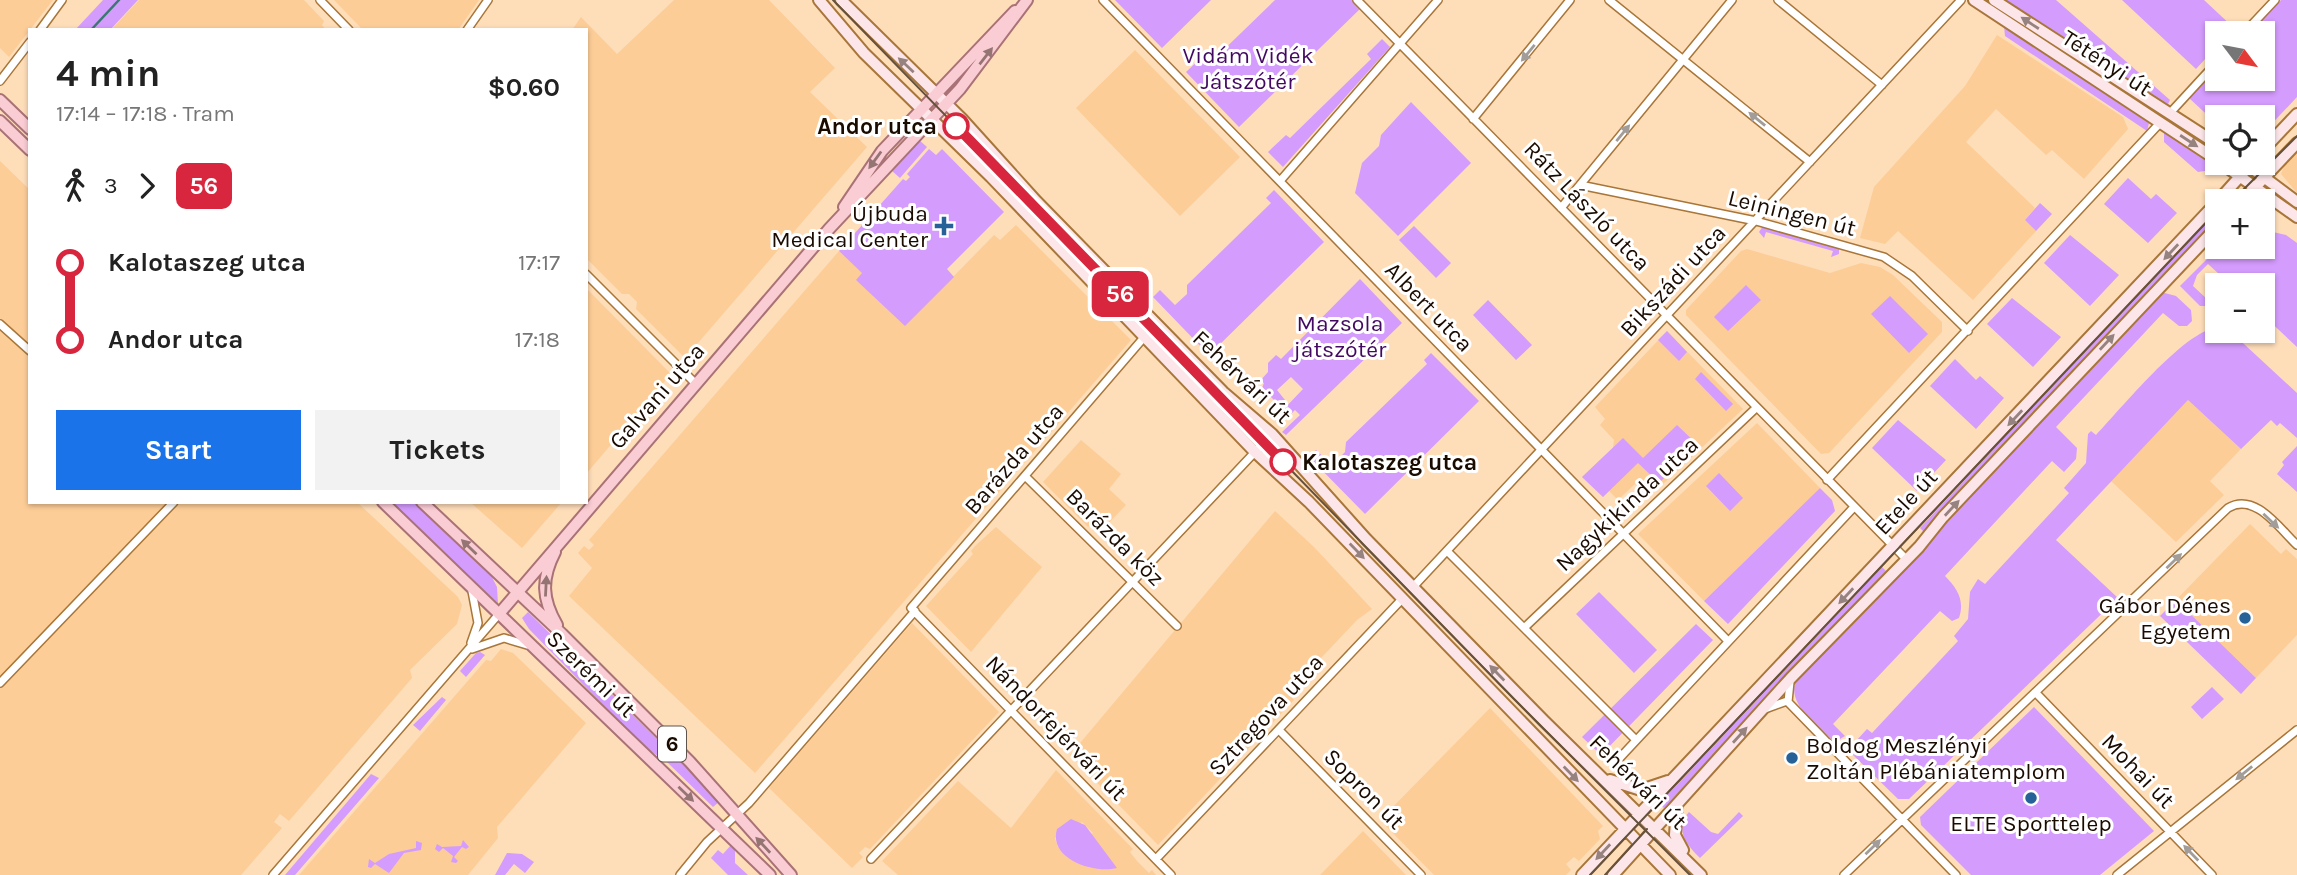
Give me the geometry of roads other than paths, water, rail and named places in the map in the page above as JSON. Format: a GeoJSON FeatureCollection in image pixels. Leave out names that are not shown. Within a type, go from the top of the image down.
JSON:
{"type":"FeatureCollection","features":[{"type":"Feature","properties":{"kind":"main road"},"geometry":{"type":"LineString","coordinates":[[920,108],[996,27],[1025,3]]}},
{"type":"Feature","properties":{"kind":"main road"},"geometry":{"type":"LineString","coordinates":[[931,120],[947,104],[1025,3]]}},
{"type":"Feature","properties":{"kind":"main road"},"geometry":{"type":"LineString","coordinates":[[0,100],[28,127]]}},
{"type":"Feature","properties":{"kind":"main road","name":"Galvani utca"},"geometry":{"type":"LineString","coordinates":[[829,229],[882,150],[920,108]]}},
{"type":"Feature","properties":{"kind":"main road","name":"Galvani utca"},"geometry":{"type":"LineString","coordinates":[[499,614],[562,537],[829,229],[931,120]]}},
{"type":"Feature","properties":{"kind":"main road"},"geometry":{"type":"LineString","coordinates":[[0,121],[28,148]]}},
{"type":"Feature","properties":{"kind":"main road","name":"Szerémi út"},"geometry":{"type":"LineString","coordinates":[[385,504],[770,875]]}},
{"type":"Feature","properties":{"kind":"main road","name":"Szerémi út"},"geometry":{"type":"LineString","coordinates":[[424,504],[562,634],[690,762],[791,875]]}},
{"type":"Feature","properties":{"kind":"main road"},"geometry":{"type":"LineString","coordinates":[[562,537],[552,558],[544,587],[547,606],[562,634]]}},
{"type":"Feature","properties":{"kind":"street"},"geometry":{"type":"LineString","coordinates":[[41,28],[62,0]]}},
{"type":"Feature","properties":{"kind":"street"},"geometry":{"type":"LineString","coordinates":[[320,0],[347,28]]}},
{"type":"Feature","properties":{"kind":"street"},"geometry":{"type":"LineString","coordinates":[[468,28],[488,0]]}},
{"type":"Feature","properties":{"kind":"street","name":"Fehérvári út"},"geometry":{"type":"LineString","coordinates":[[819,0],[864,53],[1146,335],[1254,451],[1309,502],[1670,875]]}},
{"type":"Feature","properties":{"kind":"street","name":"Fehérvári út"},"geometry":{"type":"LineString","coordinates":[[841,0],[947,104],[1006,165],[1036,201],[1213,383],[1272,434],[1413,587],[1701,875]]}},
{"type":"Feature","properties":{"kind":"street","name":"Albert utca"},"geometry":{"type":"LineString","coordinates":[[1103,0],[1728,641]]}},
{"type":"Feature","properties":{"kind":"street","name":"Rátz László utca"},"geometry":{"type":"LineString","coordinates":[[1357,0],[1907,560]]}},
{"type":"Feature","properties":{"kind":"street"},"geometry":{"type":"LineString","coordinates":[[1280,181],[1437,0]]}},
{"type":"Feature","properties":{"kind":"street"},"geometry":{"type":"LineString","coordinates":[[1474,119],[1570,0]]}},
{"type":"Feature","properties":{"kind":"street"},"geometry":{"type":"LineString","coordinates":[[1609,0],[1810,162]]}},
{"type":"Feature","properties":{"kind":"street"},"geometry":{"type":"LineString","coordinates":[[1561,208],[1732,0]]}},
{"type":"Feature","properties":{"kind":"street"},"geometry":{"type":"LineString","coordinates":[[1778,0],[1882,85]]}},
{"type":"Feature","properties":{"kind":"street","name":"Bikszádi utca"},"geometry":{"type":"LineString","coordinates":[[1413,587],[1961,0]]}},
{"type":"Feature","properties":{"kind":"street","name":"Tétényi út"},"geometry":{"type":"LineString","coordinates":[[1975,0],[2205,152]]}},
{"type":"Feature","properties":{"kind":"street","name":"Tétényi út"},"geometry":{"type":"LineString","coordinates":[[1994,0],[2205,136]]}},
{"type":"Feature","properties":{"kind":"street"},"geometry":{"type":"LineString","coordinates":[[2255,21],[2275,0]]}},
{"type":"Feature","properties":{"kind":"street"},"geometry":{"type":"LineString","coordinates":[[0,81],[28,46]]}},
{"type":"Feature","properties":{"kind":"street"},"geometry":{"type":"LineString","coordinates":[[2170,113],[2205,75]]}},
{"type":"Feature","properties":{"kind":"street"},"geometry":{"type":"LineString","coordinates":[[2275,137],[2297,114]]}},
{"type":"Feature","properties":{"kind":"street"},"geometry":{"type":"LineString","coordinates":[[1827,480],[2160,122]]}},
{"type":"Feature","properties":{"kind":"street"},"geometry":{"type":"LineString","coordinates":[[2256,188],[2297,143]]}},
{"type":"Feature","properties":{"kind":"street"},"geometry":{"type":"LineString","coordinates":[[2263,175],[2297,202]]}},
{"type":"Feature","properties":{"kind":"street","name":"Tétényi út"},"geometry":{"type":"LineString","coordinates":[[2241,176],[2297,217]]}},
{"type":"Feature","properties":{"kind":"street","name":"Etele út"},"geometry":{"type":"LineString","coordinates":[[2230,189],[2241,176]]}},
{"type":"Feature","properties":{"kind":"street","name":"Leiningen út"},"geometry":{"type":"LineString","coordinates":[[1580,185],[1756,221],[1894,262],[1968,331]]}},
{"type":"Feature","properties":{"kind":"street","name":"Etele út"},"geometry":{"type":"LineString","coordinates":[[1582,875],[2205,216]]}},
{"type":"Feature","properties":{"kind":"street","name":"Etele út"},"geometry":{"type":"LineString","coordinates":[[1613,875],[1790,679],[1907,560],[2205,240]]}},
{"type":"Feature","properties":{"kind":"street"},"geometry":{"type":"LineString","coordinates":[[588,276],[696,384]]}},
{"type":"Feature","properties":{"kind":"street"},"geometry":{"type":"LineString","coordinates":[[0,324],[28,349]]}},
{"type":"Feature","properties":{"kind":"street","name":"Barázda utca"},"geometry":{"type":"LineString","coordinates":[[680,875],[736,815],[913,610],[1146,335]]}},
{"type":"Feature","properties":{"kind":"street","name":"Nagykikinda utca"},"geometry":{"type":"LineString","coordinates":[[1524,628],[1756,408]]}},
{"type":"Feature","properties":{"kind":"street"},"geometry":{"type":"LineString","coordinates":[[871,859],[1272,434]]}},
{"type":"Feature","properties":{"kind":"street","name":"Barázda köz"},"geometry":{"type":"LineString","coordinates":[[1025,476],[1177,626]]}},
{"type":"Feature","properties":{"kind":"street"},"geometry":{"type":"LineString","coordinates":[[1844,875],[2228,508],[2241,503],[2256,508],[2297,545]]}},
{"type":"Feature","properties":{"kind":"street"},"geometry":{"type":"LineString","coordinates":[[0,683],[172,504]]}},
{"type":"Feature","properties":{"kind":"street","name":"Etele út"},"geometry":{"type":"LineString","coordinates":[[1616,762],[1854,507]]}},
{"type":"Feature","properties":{"kind":"street","name":"Fehérvári út"},"geometry":{"type":"LineString","coordinates":[[1447,551],[1636,740]]}},
{"type":"Feature","properties":{"kind":"street","name":"Galvani utca"},"geometry":{"type":"LineString","coordinates":[[463,656],[478,622],[471,586]]}},
{"type":"Feature","properties":{"kind":"street","name":"Sztregova utca"},"geometry":{"type":"LineString","coordinates":[[1156,859],[1403,598]]}},
{"type":"Feature","properties":{"kind":"street","name":"Nándorfejérvári út"},"geometry":{"type":"LineString","coordinates":[[913,610],[1171,875]]}},
{"type":"Feature","properties":{"kind":"street","name":"Galvani utca"},"geometry":{"type":"LineString","coordinates":[[273,875],[499,614]]}},
{"type":"Feature","properties":{"kind":"street","name":"Galvani utca"},"geometry":{"type":"LineString","coordinates":[[463,656],[478,645],[504,638],[518,641],[537,651]]}},
{"type":"Feature","properties":{"kind":"street"},"geometry":{"type":"LineString","coordinates":[[1787,701],[1790,679]]}},
{"type":"Feature","properties":{"kind":"street","name":"Mohai út"},"geometry":{"type":"LineString","coordinates":[[2036,694],[2212,875]]}},
{"type":"Feature","properties":{"kind":"street"},"geometry":{"type":"LineString","coordinates":[[1764,709],[1787,701]]}},
{"type":"Feature","properties":{"kind":"street"},"geometry":{"type":"LineString","coordinates":[[1787,701],[1956,875]]}},
{"type":"Feature","properties":{"kind":"street","name":"Sopron út"},"geometry":{"type":"LineString","coordinates":[[1279,730],[1421,875]]}},
{"type":"Feature","properties":{"kind":"street"},"geometry":{"type":"LineString","coordinates":[[2117,875],[2297,730]]}},
{"type":"Feature","properties":{"kind":"street"},"geometry":{"type":"LineString","coordinates":[[1604,778],[1641,790],[1657,787],[1679,774]]}},
{"type":"Feature","properties":{"kind":"street"},"geometry":{"type":"LineString","coordinates":[[1678,803],[1675,835],[1689,862]]}},
{"type":"Feature","properties":{"kind":"waterway"},"geometry":{"type":"LineString","coordinates":[[93,28],[119,0]]}},
{"type":"Feature","properties":{"kind":"tram line"},"geometry":{"type":"LineString","coordinates":[[833,0],[1514,699],[1690,875]]}},
{"type":"Feature","properties":{"kind":"tram line","name":"56"},"geometry":{"type":"LineString","coordinates":[[956,126],[1283,462]]}},
{"type":"Feature","properties":{"kind":"tram line"},"geometry":{"type":"LineString","coordinates":[[2244,189],[2297,136]]}},
{"type":"Feature","properties":{"kind":"tram line"},"geometry":{"type":"LineString","coordinates":[[1590,875],[2205,224]]}},
{"type":"Feature","properties":{"kind":"tram line"},"geometry":{"type":"LineString","coordinates":[[1605,875],[1647,829]]}},
{"type":"Feature","properties":{"kind":"place","name":"Andor utca"},"geometry":{"type":"Point","coordinates":[956,126]}},
{"type":"Feature","properties":{"kind":"place","name":"Újbuda Medical Center"},"geometry":{"type":"Point","coordinates":[944,226]}},
{"type":"Feature","properties":{"kind":"place","name":"Kalotaszeg utca"},"geometry":{"type":"Point","coordinates":[1283,462]}},
{"type":"Feature","properties":{"kind":"place","name":"Gábor Dénes Egyetem"},"geometry":{"type":"Point","coordinates":[2245,618]}},
{"type":"Feature","properties":{"kind":"place","name":"Boldog Meszlényi Zoltán Plébániatemplom"},"geometry":{"type":"Point","coordinates":[1792,758]}},
{"type":"Feature","properties":{"kind":"place","name":"ELTE Sporttelep"},"geometry":{"type":"Point","coordinates":[2031,798]}},
{"type":"Feature","properties":{"kind":"park label","name":"Vidám Vidék Játszótér"},"geometry":{"type":"Point","coordinates":[1248,68]}},
{"type":"Feature","properties":{"kind":"park label","name":"Mazsola játszótér"},"geometry":{"type":"Point","coordinates":[1340,336]}}]}
